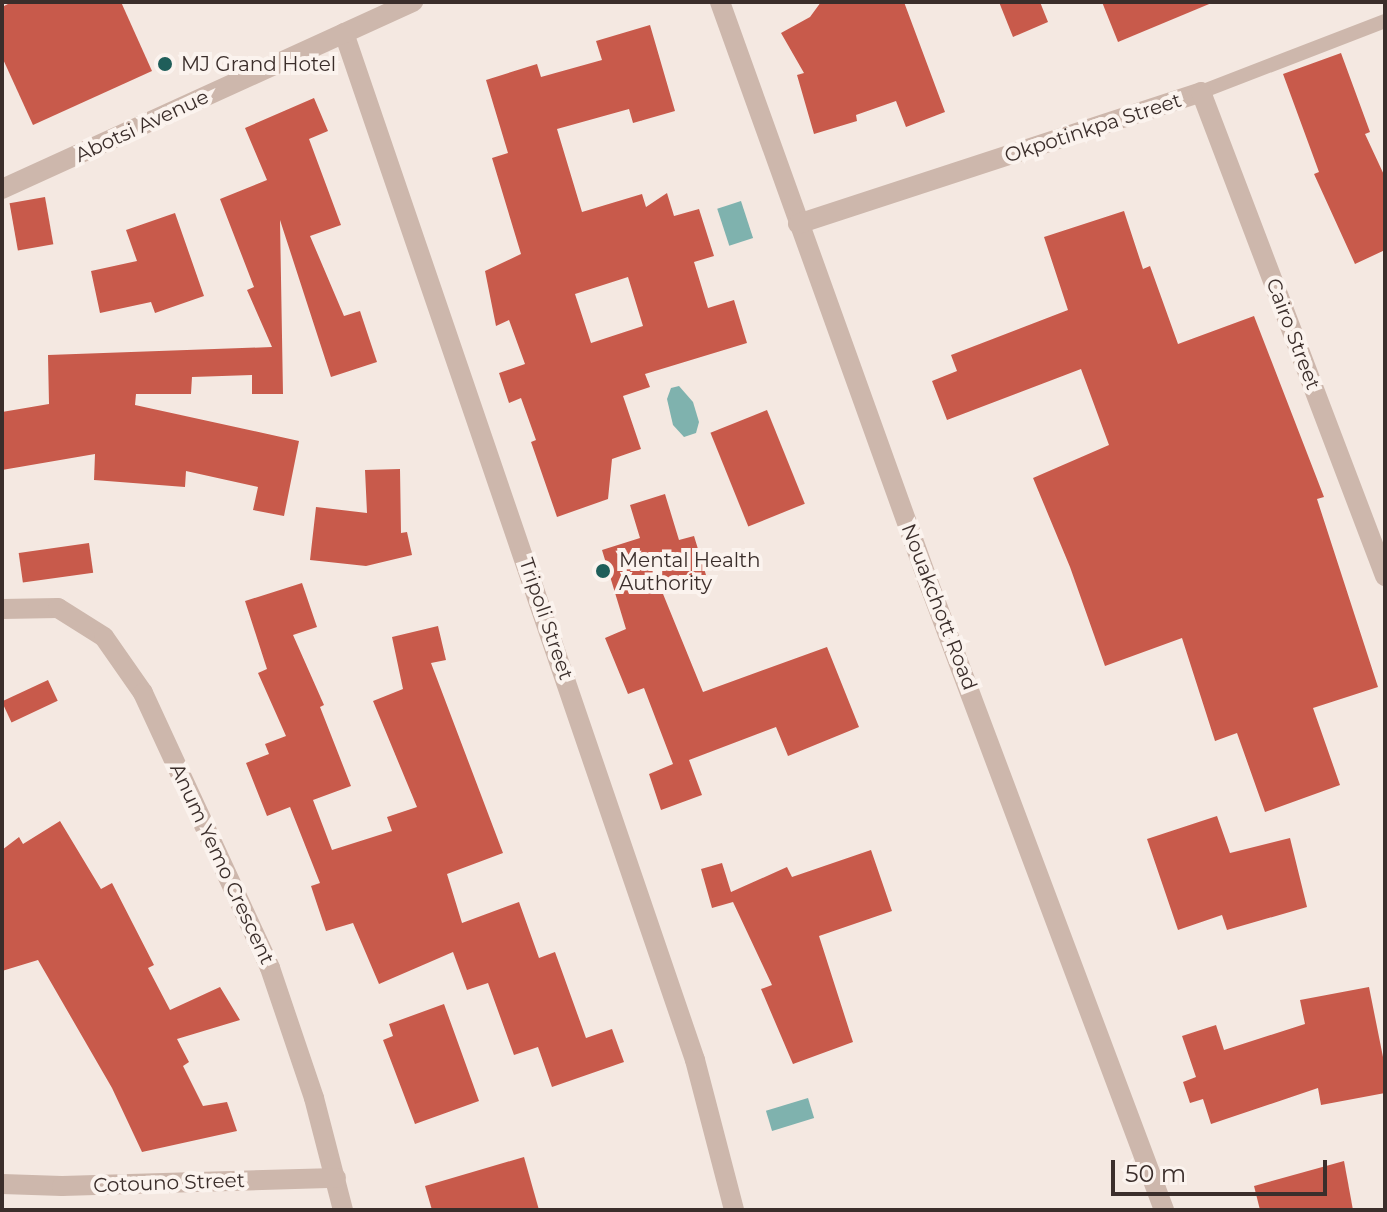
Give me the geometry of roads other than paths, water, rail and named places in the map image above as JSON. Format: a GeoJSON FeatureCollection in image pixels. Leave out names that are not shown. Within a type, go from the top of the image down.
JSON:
{"type":"FeatureCollection","features":[{"type":"Feature","properties":{"kind":"street","name":"Abotsi Avenue"},"geometry":{"type":"LineString","coordinates":[[2,189],[413,2]]}},
{"type":"Feature","properties":{"kind":"street","name":"Nouakchott Road"},"geometry":{"type":"LineString","coordinates":[[720,2],[929,584],[1164,1210]]}},
{"type":"Feature","properties":{"kind":"street","name":"Tripoli Street"},"geometry":{"type":"LineString","coordinates":[[344,33],[695,1060],[734,1210]]}},
{"type":"Feature","properties":{"kind":"street","name":"Okpotinkpa Street"},"geometry":{"type":"LineString","coordinates":[[798,224],[1201,92]]}},
{"type":"Feature","properties":{"kind":"street","name":"Cairo Street"},"geometry":{"type":"LineString","coordinates":[[1201,92],[1385,576]]}},
{"type":"Feature","properties":{"kind":"street","name":"Anum Yemo Crescent"},"geometry":{"type":"LineString","coordinates":[[2,609],[58,608],[104,637],[143,693],[270,968],[314,1098],[343,1210]]}},
{"type":"Feature","properties":{"kind":"street","name":"Cotouno Street"},"geometry":{"type":"LineString","coordinates":[[2,1184],[62,1186],[336,1178]]}},
{"type":"Feature","properties":{"kind":"lane","name":"Okpotinkpa Street"},"geometry":{"type":"LineString","coordinates":[[1201,92],[1385,21]]}},
{"type":"Feature","properties":{"kind":"water"},"geometry":{"type":"Polygon","coordinates":[[[741,201],[753,238],[729,246],[717,209],[741,201]]]}},
{"type":"Feature","properties":{"kind":"water"},"geometry":{"type":"Polygon","coordinates":[[[679,386],[693,402],[699,422],[696,433],[684,437],[673,425],[667,399],[671,388],[679,386]]]}},
{"type":"Feature","properties":{"kind":"water"},"geometry":{"type":"Polygon","coordinates":[[[808,1098],[814,1118],[772,1131],[766,1111],[808,1098]]]}},
{"type":"Feature","properties":{"kind":"place","name":"MJ Grand Hotel"},"geometry":{"type":"Point","coordinates":[165,64]}},
{"type":"Feature","properties":{"kind":"place","name":"Mental Health Authority"},"geometry":{"type":"Point","coordinates":[603,571]}}]}
